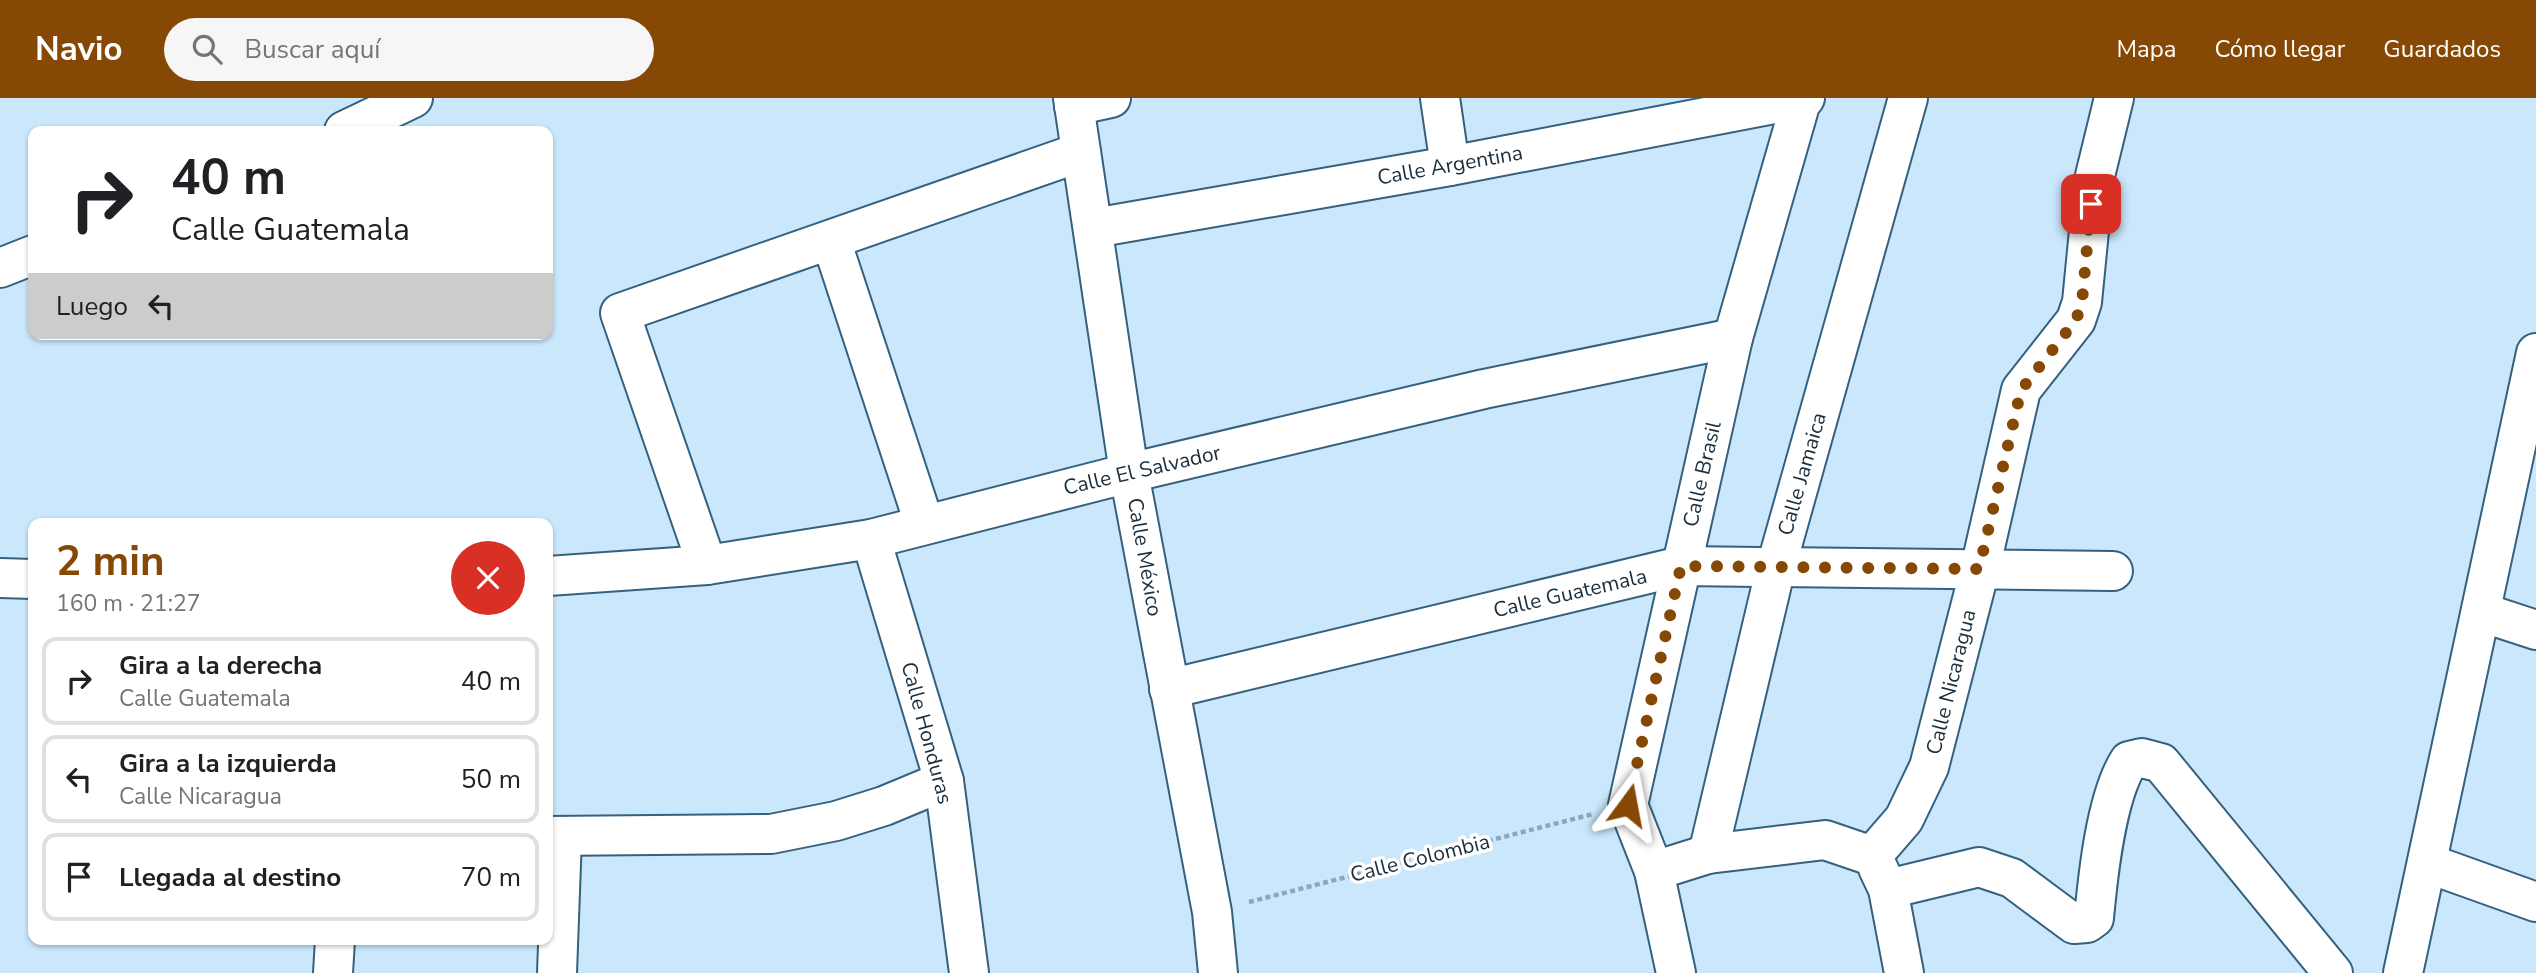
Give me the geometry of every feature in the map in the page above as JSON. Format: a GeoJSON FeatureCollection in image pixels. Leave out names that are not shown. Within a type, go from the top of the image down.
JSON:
{"type":"FeatureCollection","features":[{"type":"Feature","properties":{"kind":"street"},"geometry":{"type":"LineString","coordinates":[[354,126],[413,98]]}},
{"type":"Feature","properties":{"kind":"street"},"geometry":{"type":"LineString","coordinates":[[1074,102],[1111,98]]}},
{"type":"Feature","properties":{"kind":"street"},"geometry":{"type":"LineString","coordinates":[[1440,98],[1450,166]]}},
{"type":"Feature","properties":{"kind":"street","name":"Calle Argentina"},"geometry":{"type":"LineString","coordinates":[[1094,228],[1450,166],[1803,98]]}},
{"type":"Feature","properties":{"kind":"street","name":"Calle Brasil"},"geometry":{"type":"LineString","coordinates":[[1628,805],[1733,338],[1803,98]]}},
{"type":"Feature","properties":{"kind":"street","name":"Calle Jamaica"},"geometry":{"type":"LineString","coordinates":[[1708,854],[1776,567],[1908,98]]}},
{"type":"Feature","properties":{"kind":"street","name":"Calle Nicaragua"},"geometry":{"type":"LineString","coordinates":[[1880,873],[1929,768],[2021,390],[2076,320],[2082,302],[2094,180],[2114,98]]}},
{"type":"Feature","properties":{"kind":"street","name":"Calle México"},"geometry":{"type":"LineString","coordinates":[[1074,102],[1129,473],[1212,912],[1218,973]]}},
{"type":"Feature","properties":{"kind":"street"},"geometry":{"type":"LineString","coordinates":[[707,565],[620,313],[1081,152]]}},
{"type":"Feature","properties":{"kind":"street"},"geometry":{"type":"LineString","coordinates":[[831,240],[924,523]]}},
{"type":"Feature","properties":{"kind":"street"},"geometry":{"type":"LineString","coordinates":[[0,268],[28,257]]}},
{"type":"Feature","properties":{"kind":"street","name":"Calle El Salvador"},"geometry":{"type":"LineString","coordinates":[[553,576],[707,565],[871,539],[924,523],[1484,389],[1733,338]]}},
{"type":"Feature","properties":{"kind":"street"},"geometry":{"type":"LineString","coordinates":[[2403,973],[2536,354]]}},
{"type":"Feature","properties":{"kind":"street","name":"Calle Honduras"},"geometry":{"type":"LineString","coordinates":[[871,539],[944,781],[969,973]]}},
{"type":"Feature","properties":{"kind":"street","name":"Calle Guatemala"},"geometry":{"type":"LineString","coordinates":[[1168,689],[1681,566],[2113,571]]}},
{"type":"Feature","properties":{"kind":"street"},"geometry":{"type":"LineString","coordinates":[[0,578],[28,579]]}},
{"type":"Feature","properties":{"kind":"street"},"geometry":{"type":"LineString","coordinates":[[2481,612],[2536,631]]}},
{"type":"Feature","properties":{"kind":"street"},"geometry":{"type":"LineString","coordinates":[[1654,871],[1708,854],[1825,840],[1880,873],[1979,867],[2012,878],[2074,924],[2087,923],[2094,918],[2098,871],[2118,777],[2129,761],[2142,758],[2161,763],[2333,973]]}},
{"type":"Feature","properties":{"kind":"street"},"geometry":{"type":"LineString","coordinates":[[557,973],[555,836],[771,834],[836,821],[884,806],[944,781]]}},
{"type":"Feature","properties":{"kind":"street"},"geometry":{"type":"LineString","coordinates":[[1628,805],[1654,871],[1676,973]]}},
{"type":"Feature","properties":{"kind":"street"},"geometry":{"type":"LineString","coordinates":[[2427,863],[2536,902]]}},
{"type":"Feature","properties":{"kind":"street"},"geometry":{"type":"LineString","coordinates":[[1880,873],[1904,973]]}},
{"type":"Feature","properties":{"kind":"street"},"geometry":{"type":"LineString","coordinates":[[334,973],[335,945]]}},
{"type":"Feature","properties":{"kind":"path","name":"Calle Colombia"},"geometry":{"type":"LineString","coordinates":[[1212,912],[1628,805]]}},
{"type":"Feature","properties":{"kind":"route"},"geometry":{"type":"LineString","coordinates":[[1628,805],[1681,566],[1979,569],[2021,390],[2076,320],[2082,302],[2091,204]]}}]}
